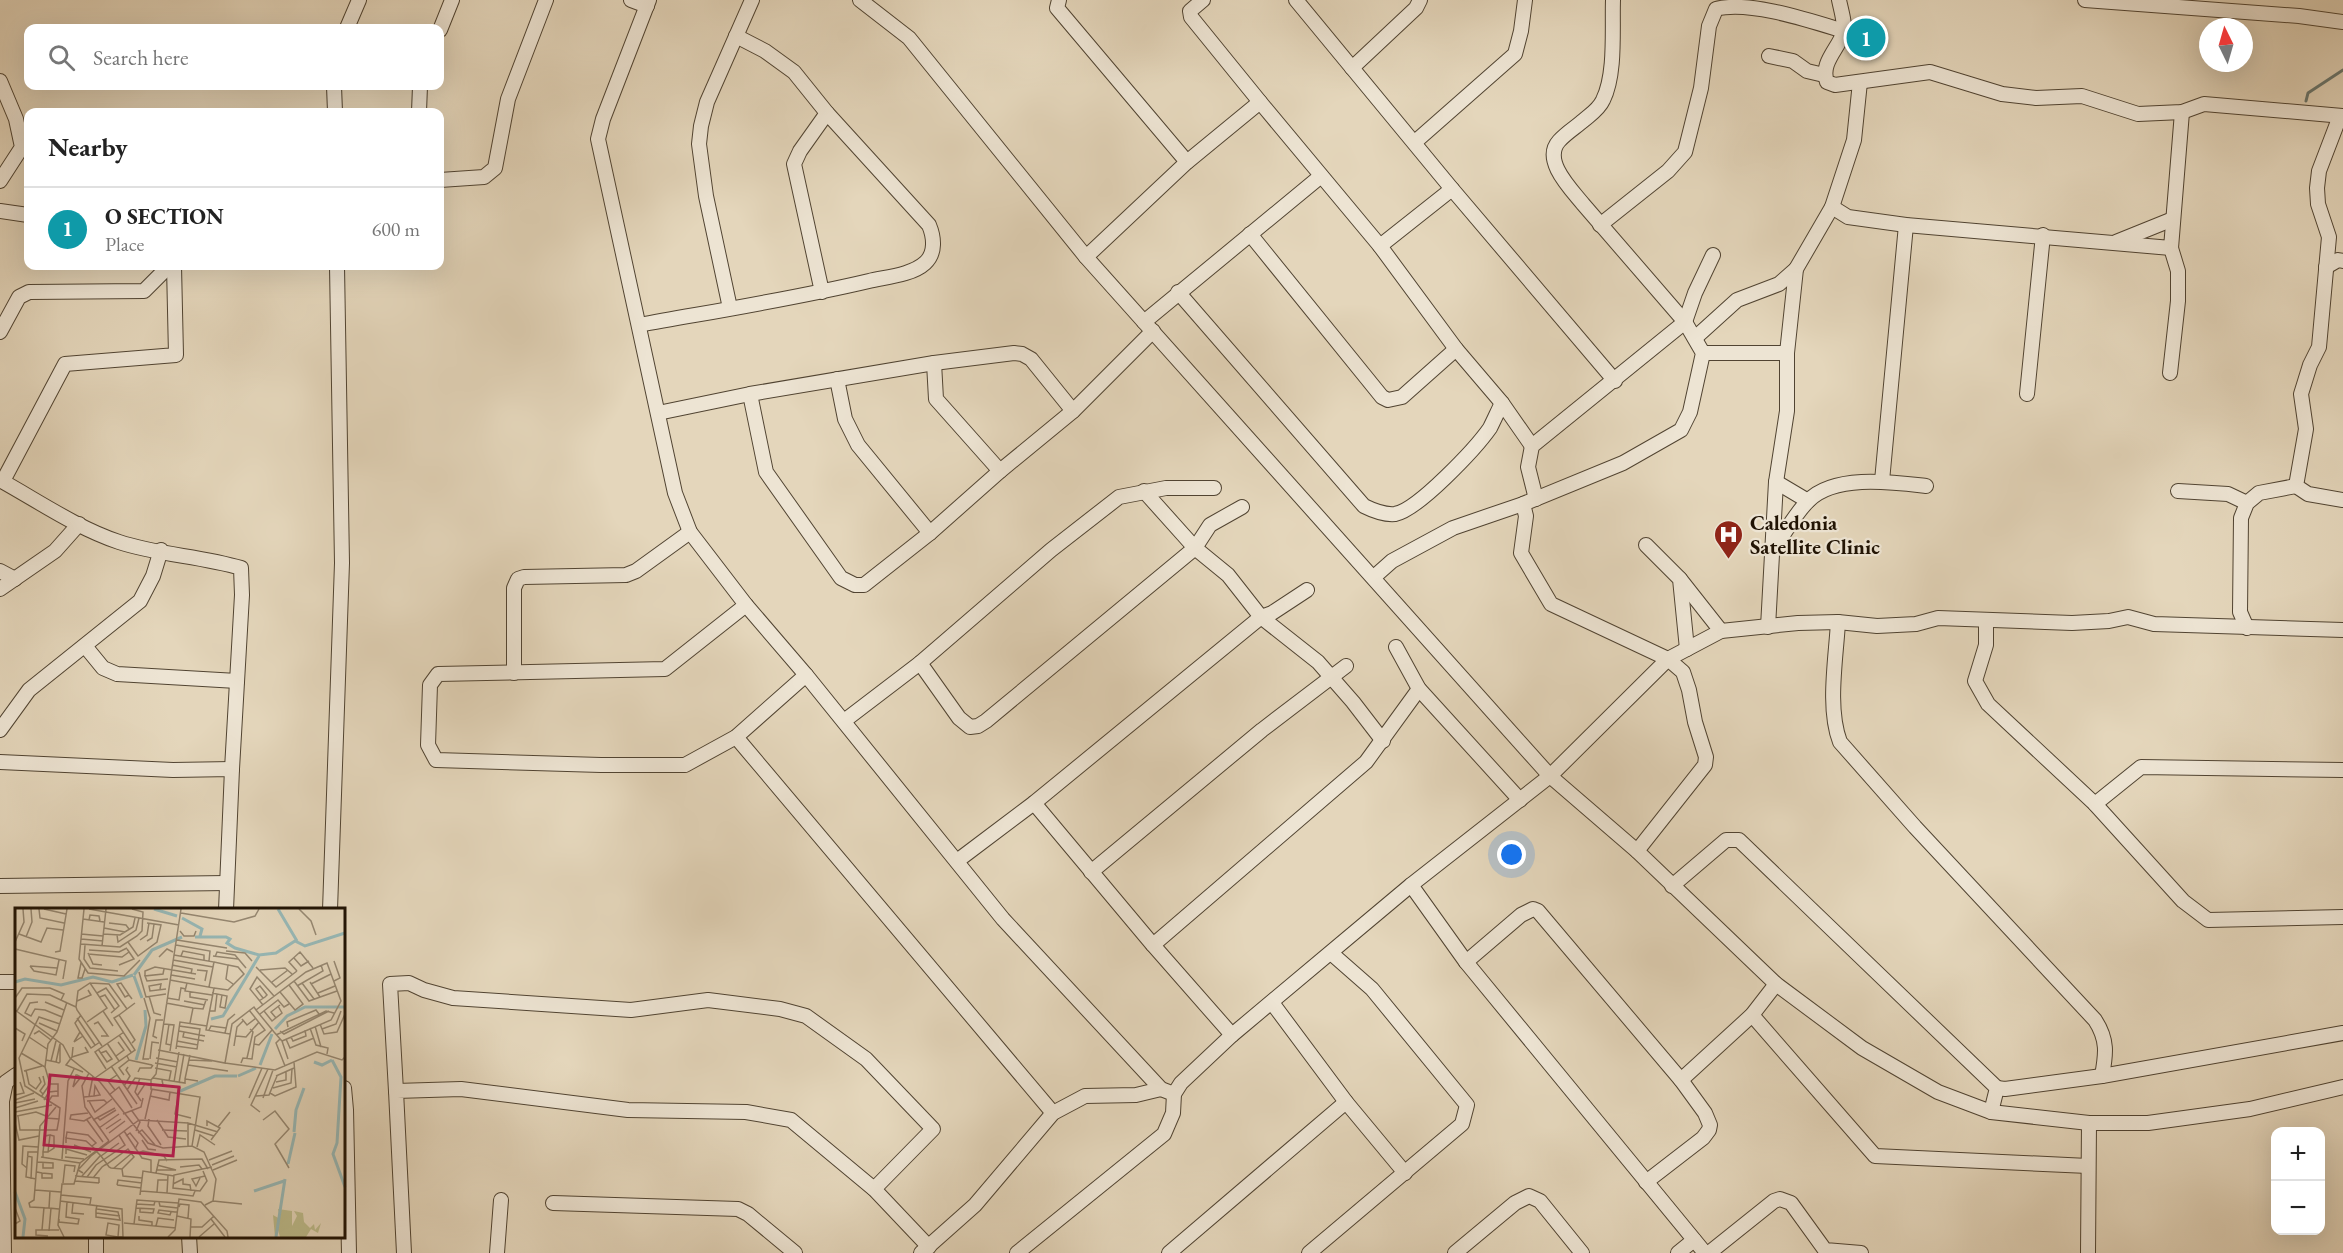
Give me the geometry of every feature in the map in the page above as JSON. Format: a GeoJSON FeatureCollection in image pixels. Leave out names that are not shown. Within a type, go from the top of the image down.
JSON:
{"type":"FeatureCollection","features":[{"type":"Feature","properties":{"kind":"street"},"geometry":{"type":"LineString","coordinates":[[349,24],[359,0]]}},
{"type":"Feature","properties":{"kind":"street"},"geometry":{"type":"LineString","coordinates":[[442,24],[452,0]]}},
{"type":"Feature","properties":{"kind":"street"},"geometry":{"type":"LineString","coordinates":[[444,180],[483,177],[495,168],[507,99],[546,0]]}},
{"type":"Feature","properties":{"kind":"street"},"geometry":{"type":"LineString","coordinates":[[631,0],[648,3],[603,119],[598,139],[677,500],[690,532],[746,605],[806,675],[1003,919],[1168,1092],[1173,1113],[1164,1134],[1017,1253]]}},
{"type":"Feature","properties":{"kind":"street"},"geometry":{"type":"LineString","coordinates":[[730,308],[706,196],[699,144],[707,102],[752,0]]}},
{"type":"Feature","properties":{"kind":"street"},"geometry":{"type":"LineString","coordinates":[[860,0],[909,38],[1086,257],[1550,776],[1637,851],[1776,984],[1862,1048],[1938,1092],[1991,1112],[2089,1123],[2148,1123],[2250,1109],[2343,1087]]}},
{"type":"Feature","properties":{"kind":"street"},"geometry":{"type":"LineString","coordinates":[[1059,0],[1057,8],[1187,162]]}},
{"type":"Feature","properties":{"kind":"street"},"geometry":{"type":"LineString","coordinates":[[1203,0],[1190,11],[1191,17],[1380,246],[1456,349],[1502,403],[1533,446]]}},
{"type":"Feature","properties":{"kind":"street"},"geometry":{"type":"LineString","coordinates":[[1296,0],[1615,381]]}},
{"type":"Feature","properties":{"kind":"street"},"geometry":{"type":"LineString","coordinates":[[1352,68],[1416,8],[1420,0]]}},
{"type":"Feature","properties":{"kind":"street"},"geometry":{"type":"LineString","coordinates":[[1415,142],[1515,54],[1525,0]]}},
{"type":"Feature","properties":{"kind":"street"},"geometry":{"type":"LineString","coordinates":[[1374,577],[1392,561],[1453,528],[1530,502],[1623,463],[1681,430],[1693,402],[1703,353],[1695,339],[1685,322],[1570,188],[1554,160],[1553,151],[1559,141],[1594,112],[1602,102],[1610,75],[1613,0]]}},
{"type":"Feature","properties":{"kind":"street"},"geometry":{"type":"LineString","coordinates":[[1839,0],[1844,31],[1824,75],[1827,82],[1835,85],[1930,72],[2002,94],[2036,98],[2082,96],[2138,114],[2182,112],[2204,104],[2341,116],[2319,171],[2318,204],[2329,237],[2319,347],[2310,365],[2301,394],[2306,429],[2296,486]]}},
{"type":"Feature","properties":{"kind":"street"},"geometry":{"type":"LineString","coordinates":[[2085,0],[2299,16],[2343,22]]}},
{"type":"Feature","properties":{"kind":"street"},"geometry":{"type":"LineString","coordinates":[[1600,225],[1668,171],[1684,153],[1701,88],[1709,26],[1716,9],[1726,5],[1783,12],[1844,31]]}},
{"type":"Feature","properties":{"kind":"street"},"geometry":{"type":"LineString","coordinates":[[639,325],[822,292],[912,270],[925,264],[933,252],[929,225],[827,113],[794,72],[765,51],[736,36]]}},
{"type":"Feature","properties":{"kind":"street"},"geometry":{"type":"LineString","coordinates":[[1769,56],[1792,61],[1807,71],[1824,75]]}},
{"type":"Feature","properties":{"kind":"street"},"geometry":{"type":"LineString","coordinates":[[0,81],[24,144]]}},
{"type":"Feature","properties":{"kind":"street"},"geometry":{"type":"LineString","coordinates":[[1695,339],[1737,300],[1779,284],[1796,269],[1832,207],[1854,140],[1860,82]]}},
{"type":"Feature","properties":{"kind":"street"},"geometry":{"type":"LineString","coordinates":[[334,90],[335,108]]}},
{"type":"Feature","properties":{"kind":"street"},"geometry":{"type":"LineString","coordinates":[[419,108],[420,90]]}},
{"type":"Feature","properties":{"kind":"street"},"geometry":{"type":"LineString","coordinates":[[1086,257],[1187,162],[1260,102]]}},
{"type":"Feature","properties":{"kind":"street"},"geometry":{"type":"LineString","coordinates":[[2170,373],[2178,300],[2178,271],[2171,248],[2182,112]]}},
{"type":"Feature","properties":{"kind":"street"},"geometry":{"type":"LineString","coordinates":[[822,292],[794,164],[800,151],[827,113]]}},
{"type":"Feature","properties":{"kind":"street"},"geometry":{"type":"LineString","coordinates":[[0,181],[24,148]]}},
{"type":"Feature","properties":{"kind":"street"},"geometry":{"type":"LineString","coordinates":[[750,393],[766,472],[841,578],[855,585],[864,585],[930,533],[1073,411],[1178,292],[1321,176]]}},
{"type":"Feature","properties":{"kind":"street"},"geometry":{"type":"LineString","coordinates":[[1380,246],[1452,189]]}},
{"type":"Feature","properties":{"kind":"street"},"geometry":{"type":"LineString","coordinates":[[1832,207],[1848,217],[1906,225],[2171,248]]}},
{"type":"Feature","properties":{"kind":"street"},"geometry":{"type":"LineString","coordinates":[[0,211],[24,214]]}},
{"type":"Feature","properties":{"kind":"street"},"geometry":{"type":"LineString","coordinates":[[2115,242],[2173,219]]}},
{"type":"Feature","properties":{"kind":"street"},"geometry":{"type":"LineString","coordinates":[[1882,481],[1906,225]]}},
{"type":"Feature","properties":{"kind":"street"},"geometry":{"type":"LineString","coordinates":[[1250,234],[1378,393],[1388,400],[1402,397],[1456,349]]}},
{"type":"Feature","properties":{"kind":"street"},"geometry":{"type":"LineString","coordinates":[[2027,394],[2043,236]]}},
{"type":"Feature","properties":{"kind":"street"},"geometry":{"type":"LineString","coordinates":[[1637,851],[1705,765],[1706,757],[1695,722],[1689,690],[1683,672],[1668,659],[1551,604],[1521,553],[1530,502],[1528,467],[1533,446],[1685,322],[1695,293],[1713,255]]}},
{"type":"Feature","properties":{"kind":"street"},"geometry":{"type":"LineString","coordinates":[[2326,267],[2343,261]]}},
{"type":"Feature","properties":{"kind":"street"},"geometry":{"type":"LineString","coordinates":[[1768,627],[1776,482],[1787,411],[1787,353],[1796,269]]}},
{"type":"Feature","properties":{"kind":"street"},"geometry":{"type":"LineString","coordinates":[[0,332],[20,297],[29,292],[144,291],[165,270]]}},
{"type":"Feature","properties":{"kind":"street"},"geometry":{"type":"LineString","coordinates":[[174,270],[176,355],[65,364],[1,480],[79,524],[120,542],[222,562],[241,568],[226,908]]}},
{"type":"Feature","properties":{"kind":"street"},"geometry":{"type":"LineString","coordinates":[[330,908],[342,563],[337,270]]}},
{"type":"Feature","properties":{"kind":"street"},"geometry":{"type":"LineString","coordinates":[[1178,292],[1364,506],[1378,513],[1395,514],[1422,499],[1490,428],[1502,403]]}},
{"type":"Feature","properties":{"kind":"street"},"geometry":{"type":"LineString","coordinates":[[1703,353],[1787,353]]}},
{"type":"Feature","properties":{"kind":"street"},"geometry":{"type":"LineString","coordinates":[[658,413],[750,393],[1001,354],[1022,354],[1036,365],[1073,411]]}},
{"type":"Feature","properties":{"kind":"street"},"geometry":{"type":"LineString","coordinates":[[934,363],[936,399],[1000,471]]}},
{"type":"Feature","properties":{"kind":"street"},"geometry":{"type":"LineString","coordinates":[[837,379],[845,419],[858,445],[930,533]]}},
{"type":"Feature","properties":{"kind":"street"},"geometry":{"type":"LineString","coordinates":[[1772,551],[1808,501],[1824,489],[1882,481],[1926,486]]}},
{"type":"Feature","properties":{"kind":"street"},"geometry":{"type":"LineString","coordinates":[[1776,482],[1808,501]]}},
{"type":"Feature","properties":{"kind":"street"},"geometry":{"type":"LineString","coordinates":[[2247,628],[2240,612],[2241,518],[2247,503],[2259,493],[2296,486],[2308,494],[2343,500]]}},
{"type":"Feature","properties":{"kind":"street"},"geometry":{"type":"LineString","coordinates":[[843,721],[920,663],[1097,512],[1119,496],[1166,488],[1214,488]]}},
{"type":"Feature","properties":{"kind":"street"},"geometry":{"type":"LineString","coordinates":[[1144,491],[1195,548],[1228,575],[1261,617],[1318,662],[1383,741]]}},
{"type":"Feature","properties":{"kind":"street"},"geometry":{"type":"LineString","coordinates":[[2178,491],[2228,494],[2247,503]]}},
{"type":"Feature","properties":{"kind":"street"},"geometry":{"type":"LineString","coordinates":[[920,663],[959,718],[970,727],[978,726],[1195,548],[1210,525],[1242,507]]}},
{"type":"Feature","properties":{"kind":"street"},"geometry":{"type":"LineString","coordinates":[[0,590],[55,551],[79,524]]}},
{"type":"Feature","properties":{"kind":"street"},"geometry":{"type":"LineString","coordinates":[[514,673],[514,588],[518,579],[626,575],[636,571],[690,532]]}},
{"type":"Feature","properties":{"kind":"street"},"geometry":{"type":"LineString","coordinates":[[1646,545],[1680,579],[1721,631]]}},
{"type":"Feature","properties":{"kind":"street"},"geometry":{"type":"LineString","coordinates":[[0,730],[29,690],[140,601],[153,576],[161,550]]}},
{"type":"Feature","properties":{"kind":"street"},"geometry":{"type":"LineString","coordinates":[[0,571],[15,579]]}},
{"type":"Feature","properties":{"kind":"street"},"geometry":{"type":"LineString","coordinates":[[1680,579],[1687,649]]}},
{"type":"Feature","properties":{"kind":"street"},"geometry":{"type":"LineString","coordinates":[[957,861],[1034,803],[1261,617],[1272,613],[1306,590]]}},
{"type":"Feature","properties":{"kind":"street"},"geometry":{"type":"LineString","coordinates":[[746,605],[665,669],[438,674],[430,685],[428,746],[436,760],[685,765],[736,736],[806,675]]}},
{"type":"Feature","properties":{"kind":"street"},"geometry":{"type":"LineString","coordinates":[[2231,627],[2240,612]]}},
{"type":"Feature","properties":{"kind":"street"},"geometry":{"type":"LineString","coordinates":[[396,1091],[461,1089],[628,1110],[746,1112],[791,1120],[874,1189],[925,1250],[975,1206],[1053,1113],[1085,1096],[1168,1092],[1181,1083],[1233,1035],[1273,1004],[1411,885],[1550,776],[1668,659],[1721,631],[1798,623],[1838,622],[1877,626],[1916,624],[1938,618],[2072,623],[2109,621],[2128,617],[2154,624],[2343,630]]}},
{"type":"Feature","properties":{"kind":"street"},"geometry":{"type":"LineString","coordinates":[[1986,621],[1986,645],[1975,681],[1988,704],[2095,804],[2183,902],[2208,920],[2343,917]]}},
{"type":"Feature","properties":{"kind":"street"},"geometry":{"type":"LineString","coordinates":[[1838,622],[1834,726],[1840,742],[1914,827],[2095,1020],[2102,1030],[2107,1050],[2102,1076]]}},
{"type":"Feature","properties":{"kind":"street"},"geometry":{"type":"LineString","coordinates":[[85,646],[103,668],[117,674],[237,681]]}},
{"type":"Feature","properties":{"kind":"street"},"geometry":{"type":"LineString","coordinates":[[1396,646],[1419,689],[1520,801]]}},
{"type":"Feature","properties":{"kind":"street"},"geometry":{"type":"LineString","coordinates":[[1091,872],[1262,730],[1346,666]]}},
{"type":"Feature","properties":{"kind":"street"},"geometry":{"type":"LineString","coordinates":[[1153,945],[1366,762],[1419,689]]}},
{"type":"Feature","properties":{"kind":"street"},"geometry":{"type":"LineString","coordinates":[[736,736],[1053,1113]]}},
{"type":"Feature","properties":{"kind":"street"},"geometry":{"type":"LineString","coordinates":[[0,762],[173,770],[232,769]]}},
{"type":"Feature","properties":{"kind":"street"},"geometry":{"type":"LineString","coordinates":[[2095,804],[2141,767],[2343,770]]}},
{"type":"Feature","properties":{"kind":"street"},"geometry":{"type":"LineString","coordinates":[[1034,803],[1153,945],[1233,1035]]}},
{"type":"Feature","properties":{"kind":"street"},"geometry":{"type":"LineString","coordinates":[[1672,886],[1726,840],[1739,840],[1997,1088],[2005,1089],[2102,1076],[2343,1033]]}},
{"type":"Feature","properties":{"kind":"street"},"geometry":{"type":"LineString","coordinates":[[0,886],[227,883]]}},
{"type":"Feature","properties":{"kind":"street"},"geometry":{"type":"LineString","coordinates":[[1411,885],[1466,962],[1707,1253],[1774,1201],[1780,1199],[1791,1203],[1825,1250],[1861,1253]]}},
{"type":"Feature","properties":{"kind":"street"},"geometry":{"type":"LineString","coordinates":[[1466,962],[1521,915],[1533,909],[1538,911],[1681,1080],[1705,1113],[1710,1125],[1703,1138],[1646,1182]]}},
{"type":"Feature","properties":{"kind":"street"},"geometry":{"type":"LineString","coordinates":[[1309,1253],[1462,1124],[1467,1105],[1372,990],[1331,953]]}},
{"type":"Feature","properties":{"kind":"street"},"geometry":{"type":"LineString","coordinates":[[404,1253],[390,984],[409,983],[453,998],[631,1010],[708,1000],[780,1009],[806,1016],[866,1059],[933,1129],[874,1189]]}},
{"type":"Feature","properties":{"kind":"street"},"geometry":{"type":"LineString","coordinates":[[1681,1080],[1752,1015],[1776,984]]}},
{"type":"Feature","properties":{"kind":"street"},"geometry":{"type":"LineString","coordinates":[[1273,1004],[1346,1102],[1405,1173]]}},
{"type":"Feature","properties":{"kind":"street"},"geometry":{"type":"LineString","coordinates":[[1752,1015],[1875,1156],[2088,1166]]}},
{"type":"Feature","properties":{"kind":"street"},"geometry":{"type":"LineString","coordinates":[[4,1253],[2,1101],[6,1082],[15,1076]]}},
{"type":"Feature","properties":{"kind":"street"},"geometry":{"type":"LineString","coordinates":[[1991,1112],[1997,1088]]}},
{"type":"Feature","properties":{"kind":"street"},"geometry":{"type":"LineString","coordinates":[[345,1099],[349,1253]]}},
{"type":"Feature","properties":{"kind":"street"},"geometry":{"type":"LineString","coordinates":[[1168,1253],[1346,1102]]}},
{"type":"Feature","properties":{"kind":"street"},"geometry":{"type":"LineString","coordinates":[[2088,1253],[2089,1123]]}},
{"type":"Feature","properties":{"kind":"street"},"geometry":{"type":"LineString","coordinates":[[1455,1253],[1515,1203],[1528,1196],[1540,1201],[1582,1253]]}},
{"type":"Feature","properties":{"kind":"street"},"geometry":{"type":"LineString","coordinates":[[497,1253],[501,1200]]}},
{"type":"Feature","properties":{"kind":"street"},"geometry":{"type":"LineString","coordinates":[[553,1203],[738,1209],[748,1214],[795,1253]]}},
{"type":"Feature","properties":{"kind":"street"},"geometry":{"type":"LineString","coordinates":[[189,1238],[190,1253]]}},
{"type":"Feature","properties":{"kind":"street"},"geometry":{"type":"LineString","coordinates":[[1678,1253],[1694,1240]]}},
{"type":"Feature","properties":{"kind":"waterway"},"geometry":{"type":"LineString","coordinates":[[2306,101],[2308,93],[2343,70]]}},
{"type":"Feature","properties":{"kind":"place","name":"O SECTION"},"geometry":{"type":"Point","coordinates":[1866,38]}},
{"type":"Feature","properties":{"kind":"place","name":"Caledonia Satellite Clinic"},"geometry":{"type":"Point","coordinates":[1729,560]}}]}
